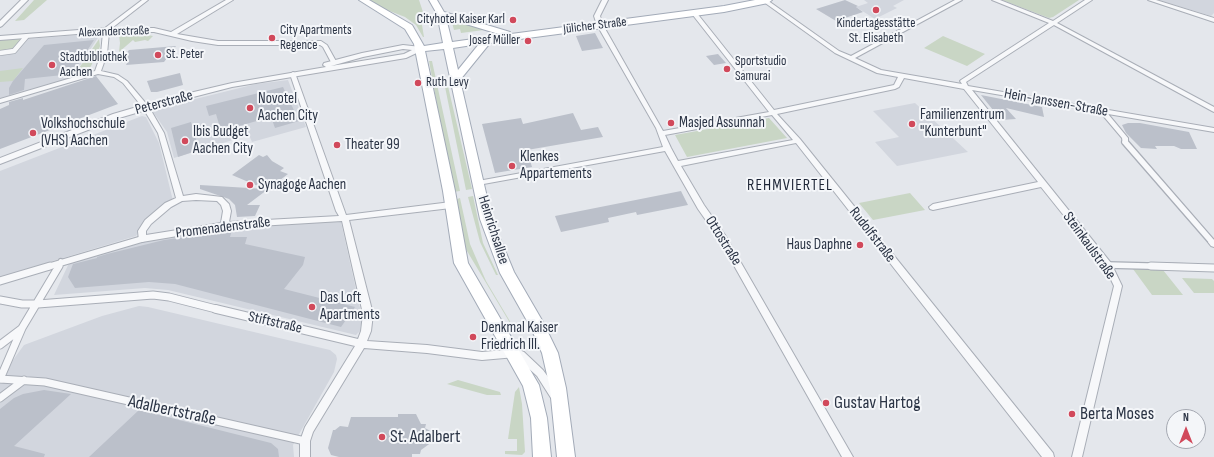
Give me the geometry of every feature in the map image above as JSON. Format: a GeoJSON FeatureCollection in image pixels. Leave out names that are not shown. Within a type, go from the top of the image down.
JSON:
{"type":"FeatureCollection","features":[{"type":"Feature","properties":{"kind":"main road","name":"Heinrichsallee"},"geometry":{"type":"LineString","coordinates":[[363,0],[409,27],[421,49],[462,264],[531,385],[539,418],[542,457]]}},
{"type":"Feature","properties":{"kind":"main road","name":"Heinrichsallee"},"geometry":{"type":"LineString","coordinates":[[433,0],[440,14],[448,45],[486,219],[507,273],[538,326],[555,368],[561,406],[566,457]]}},
{"type":"Feature","properties":{"kind":"main road","name":"Jülicher Straße"},"geometry":{"type":"LineString","coordinates":[[421,49],[694,13],[766,0]]}},
{"type":"Feature","properties":{"kind":"main road"},"geometry":{"type":"LineString","coordinates":[[440,14],[513,36]]}},
{"type":"Feature","properties":{"kind":"main road"},"geometry":{"type":"LineString","coordinates":[[455,80],[488,39]]}},
{"type":"Feature","properties":{"kind":"street"},"geometry":{"type":"LineString","coordinates":[[0,25],[25,0]]}},
{"type":"Feature","properties":{"kind":"street"},"geometry":{"type":"LineString","coordinates":[[98,72],[104,54],[106,30],[145,0]]}},
{"type":"Feature","properties":{"kind":"street"},"geometry":{"type":"LineString","coordinates":[[172,34],[230,0]]}},
{"type":"Feature","properties":{"kind":"street"},"geometry":{"type":"LineString","coordinates":[[600,25],[597,16],[605,0]]}},
{"type":"Feature","properties":{"kind":"street","name":"Hein-Janssen-Straße"},"geometry":{"type":"LineString","coordinates":[[766,0],[837,52],[866,66],[900,75],[1103,112],[1214,130]]}},
{"type":"Feature","properties":{"kind":"street"},"geometry":{"type":"LineString","coordinates":[[850,59],[959,0]]}},
{"type":"Feature","properties":{"kind":"street"},"geometry":{"type":"LineString","coordinates":[[995,0],[1054,23],[1214,110]]}},
{"type":"Feature","properties":{"kind":"street"},"geometry":{"type":"LineString","coordinates":[[966,87],[963,81],[1089,0]]}},
{"type":"Feature","properties":{"kind":"street"},"geometry":{"type":"LineString","coordinates":[[1151,0],[1214,20]]}},
{"type":"Feature","properties":{"kind":"street","name":"Rudolfstraße"},"geometry":{"type":"LineString","coordinates":[[694,13],[773,113],[798,141],[1049,457]]}},
{"type":"Feature","properties":{"kind":"street","name":"Ottostraße"},"geometry":{"type":"LineString","coordinates":[[600,25],[662,133],[667,148],[701,207],[722,237],[848,457]]}},
{"type":"Feature","properties":{"kind":"street","name":"Alexanderstraße"},"geometry":{"type":"LineString","coordinates":[[1,39],[106,30],[154,30],[192,39],[218,43],[328,42]]}},
{"type":"Feature","properties":{"kind":"street"},"geometry":{"type":"LineString","coordinates":[[0,52],[14,51],[26,36]]}},
{"type":"Feature","properties":{"kind":"street"},"geometry":{"type":"LineString","coordinates":[[321,43],[325,46],[334,62]]}},
{"type":"Feature","properties":{"kind":"street","name":"Peterstraße"},"geometry":{"type":"LineString","coordinates":[[311,71],[334,62],[362,55],[403,47],[421,49]]}},
{"type":"Feature","properties":{"kind":"street","name":"Peterstraße"},"geometry":{"type":"LineString","coordinates":[[0,161],[105,120],[146,107],[232,85],[311,71],[332,70],[406,56],[421,49]]}},
{"type":"Feature","properties":{"kind":"street"},"geometry":{"type":"LineString","coordinates":[[0,101],[98,72],[109,73],[121,79],[146,107],[161,133],[180,199]]}},
{"type":"Feature","properties":{"kind":"street"},"geometry":{"type":"LineString","coordinates":[[293,74],[347,223],[368,314],[366,331],[361,344],[309,430],[305,441],[305,457]]}},
{"type":"Feature","properties":{"kind":"street"},"geometry":{"type":"LineString","coordinates":[[662,133],[773,113],[893,88],[897,86],[900,75]]}},
{"type":"Feature","properties":{"kind":"street","name":"Steinkaulstraße"},"geometry":{"type":"LineString","coordinates":[[966,87],[1108,266],[1118,286],[1077,457]]}},
{"type":"Feature","properties":{"kind":"street"},"geometry":{"type":"LineString","coordinates":[[1103,112],[1125,138],[1125,142],[1213,243]]}},
{"type":"Feature","properties":{"kind":"street"},"geometry":{"type":"LineString","coordinates":[[677,164],[798,141]]}},
{"type":"Feature","properties":{"kind":"street"},"geometry":{"type":"LineString","coordinates":[[478,183],[667,148]]}},
{"type":"Feature","properties":{"kind":"street"},"geometry":{"type":"LineString","coordinates":[[932,207],[1042,184]]}},
{"type":"Feature","properties":{"kind":"street"},"geometry":{"type":"LineString","coordinates":[[142,239],[142,232],[148,222],[168,206],[180,199],[196,197],[219,199],[225,204],[227,211],[225,225]]}},
{"type":"Feature","properties":{"kind":"street","name":"Promenadenstraße"},"geometry":{"type":"LineString","coordinates":[[0,281],[142,239],[225,225],[344,218],[451,205]]}},
{"type":"Feature","properties":{"kind":"street"},"geometry":{"type":"LineString","coordinates":[[0,345],[22,328],[38,304],[61,262]]}},
{"type":"Feature","properties":{"kind":"street"},"geometry":{"type":"LineString","coordinates":[[1108,266],[1214,268]]}},
{"type":"Feature","properties":{"kind":"street","name":"Stiftstraße"},"geometry":{"type":"LineString","coordinates":[[0,300],[22,304],[38,304],[152,296],[169,297],[361,344],[427,349],[482,356],[513,352]]}},
{"type":"Feature","properties":{"kind":"street","name":"Adalbertstraße"},"geometry":{"type":"LineString","coordinates":[[22,328],[0,379],[45,382],[305,441]]}},
{"type":"Feature","properties":{"kind":"street","name":"Heinrichsallee"},"geometry":{"type":"LineString","coordinates":[[513,352],[521,355],[540,373],[551,388],[561,406]]}},
{"type":"Feature","properties":{"kind":"street"},"geometry":{"type":"LineString","coordinates":[[0,398],[24,380]]}},
{"type":"Feature","properties":{"kind":"shaded area","name":"Kindertagesstätte St. Elisabeth"},"geometry":{"type":"Polygon","coordinates":[[[864,0],[904,0],[893,6],[897,8],[875,19],[856,7],[868,3],[864,0]]]}},
{"type":"Feature","properties":{"kind":"shaded area"},"geometry":{"type":"Polygon","coordinates":[[[1158,0],[1214,0],[1214,13],[1211,16],[1158,0]]]}},
{"type":"Feature","properties":{"kind":"shaded area"},"geometry":{"type":"Polygon","coordinates":[[[92,34],[99,36],[72,78],[0,99],[0,54],[16,52],[27,39],[92,34]]]}},
{"type":"Feature","properties":{"kind":"shaded area"},"geometry":{"type":"Polygon","coordinates":[[[288,80],[306,127],[252,142],[249,135],[174,158],[167,132],[153,112],[175,104],[256,84],[288,80]]]}},
{"type":"Feature","properties":{"kind":"shaded area","name":"Familienzentrum \"Kunterbunt\""},"geometry":{"type":"Polygon","coordinates":[[[915,103],[968,152],[897,166],[875,142],[899,137],[873,111],[915,103]]]}},
{"type":"Feature","properties":{"kind":"shaded area"},"geometry":{"type":"Polygon","coordinates":[[[142,116],[146,117],[159,143],[173,201],[154,212],[144,222],[136,236],[0,277],[0,171],[142,116]]]}},
{"type":"Feature","properties":{"kind":"shaded area"},"geometry":{"type":"Polygon","coordinates":[[[341,222],[362,317],[360,331],[356,335],[168,290],[145,288],[54,295],[70,261],[179,235],[232,228],[341,222]]]}},
{"type":"Feature","properties":{"kind":"shaded area"},"geometry":{"type":"Polygon","coordinates":[[[139,306],[330,350],[336,355],[337,359],[334,372],[293,445],[294,457],[0,457],[0,378],[24,345],[102,316],[139,306]]]}},
{"type":"Feature","properties":{"kind":"green space"},"geometry":{"type":"Polygon","coordinates":[[[34,0],[47,0],[24,20],[15,21],[34,0]]]}},
{"type":"Feature","properties":{"kind":"green space"},"geometry":{"type":"Polygon","coordinates":[[[367,0],[419,0],[423,12],[420,13],[424,37],[416,25],[405,17],[367,0]]]}},
{"type":"Feature","properties":{"kind":"green space"},"geometry":{"type":"Polygon","coordinates":[[[1002,0],[1079,0],[1053,17],[1049,18],[1002,0]]]}},
{"type":"Feature","properties":{"kind":"green space"},"geometry":{"type":"Polygon","coordinates":[[[451,19],[484,30],[461,33],[460,29],[454,30],[451,19]]]}},
{"type":"Feature","properties":{"kind":"green space"},"geometry":{"type":"Polygon","coordinates":[[[126,31],[153,36],[148,41],[145,40],[135,42],[133,40],[119,52],[120,32],[126,31]]]}},
{"type":"Feature","properties":{"kind":"green space"},"geometry":{"type":"Polygon","coordinates":[[[943,36],[985,54],[967,66],[924,48],[943,36]]]}},
{"type":"Feature","properties":{"kind":"green space"},"geometry":{"type":"Polygon","coordinates":[[[22,38],[12,50],[0,51],[0,40],[22,38]]]}},
{"type":"Feature","properties":{"kind":"green space"},"geometry":{"type":"Polygon","coordinates":[[[99,39],[100,46],[91,66],[82,74],[73,77],[99,39]]]}},
{"type":"Feature","properties":{"kind":"green space"},"geometry":{"type":"Polygon","coordinates":[[[429,61],[432,61],[460,191],[453,192],[429,61]]]}},
{"type":"Feature","properties":{"kind":"green space"},"geometry":{"type":"Polygon","coordinates":[[[23,68],[13,81],[0,82],[0,71],[23,68]]]}},
{"type":"Feature","properties":{"kind":"green space"},"geometry":{"type":"Polygon","coordinates":[[[444,82],[447,82],[472,189],[466,190],[444,82]]]}},
{"type":"Feature","properties":{"kind":"green space"},"geometry":{"type":"Polygon","coordinates":[[[769,118],[787,138],[687,157],[675,135],[769,118]]]}},
{"type":"Feature","properties":{"kind":"green space"},"geometry":{"type":"Polygon","coordinates":[[[910,193],[925,210],[873,220],[859,203],[910,193]]]}},
{"type":"Feature","properties":{"kind":"green space"},"geometry":{"type":"Polygon","coordinates":[[[473,196],[483,243],[498,275],[496,275],[480,242],[468,197],[473,196]]]}},
{"type":"Feature","properties":{"kind":"green space"},"geometry":{"type":"Polygon","coordinates":[[[460,198],[470,244],[486,281],[511,323],[464,246],[454,200],[460,198]]]}},
{"type":"Feature","properties":{"kind":"green space"},"geometry":{"type":"Polygon","coordinates":[[[1133,269],[1163,270],[1183,295],[1152,295],[1133,269]]]}},
{"type":"Feature","properties":{"kind":"green space"},"geometry":{"type":"Polygon","coordinates":[[[1182,278],[1212,279],[1214,281],[1214,293],[1194,293],[1182,278]]]}},
{"type":"Feature","properties":{"kind":"green space"},"geometry":{"type":"Polygon","coordinates":[[[458,380],[500,392],[501,395],[487,395],[447,384],[458,380]]]}},
{"type":"Feature","properties":{"kind":"green space"},"geometry":{"type":"Polygon","coordinates":[[[519,387],[522,404],[525,452],[522,455],[505,454],[505,451],[517,451],[517,439],[508,439],[515,392],[519,387]]]}},
{"type":"Feature","properties":{"kind":"building"},"geometry":{"type":"Polygon","coordinates":[[[845,0],[858,6],[856,7],[863,12],[836,21],[816,9],[845,0]]]}},
{"type":"Feature","properties":{"kind":"building"},"geometry":{"type":"Polygon","coordinates":[[[595,33],[603,48],[582,51],[576,36],[595,33]]]}},
{"type":"Feature","properties":{"kind":"building","name":"Stadtbibliothek Aachen"},"geometry":{"type":"Polygon","coordinates":[[[94,40],[72,74],[25,79],[24,90],[9,95],[9,88],[13,81],[44,45],[94,40]]]}},
{"type":"Feature","properties":{"kind":"building","name":"St. Peter"},"geometry":{"type":"Polygon","coordinates":[[[176,46],[164,62],[126,65],[127,63],[118,63],[129,50],[176,46]]]}},
{"type":"Feature","properties":{"kind":"building"},"geometry":{"type":"Polygon","coordinates":[[[718,54],[726,63],[714,65],[706,56],[718,54]]]}},
{"type":"Feature","properties":{"kind":"building"},"geometry":{"type":"Polygon","coordinates":[[[180,73],[183,85],[157,92],[151,92],[147,81],[180,73]]]}},
{"type":"Feature","properties":{"kind":"building"},"geometry":{"type":"Polygon","coordinates":[[[96,76],[118,104],[0,149],[0,109],[9,105],[9,102],[23,98],[23,100],[96,76]]]}},
{"type":"Feature","properties":{"kind":"building","name":"Novotel Aachen City"},"geometry":{"type":"Polygon","coordinates":[[[283,87],[299,121],[275,128],[271,117],[221,131],[216,114],[209,116],[206,106],[283,87]]]}},
{"type":"Feature","properties":{"kind":"building"},"geometry":{"type":"Polygon","coordinates":[[[981,95],[1042,107],[1044,117],[1006,108],[1016,119],[1001,120],[981,95]]]}},
{"type":"Feature","properties":{"kind":"building"},"geometry":{"type":"Polygon","coordinates":[[[573,113],[581,130],[598,127],[603,137],[527,150],[532,167],[495,173],[482,124],[521,118],[523,124],[573,113]]]}},
{"type":"Feature","properties":{"kind":"building","name":"Ibis Budget Aachen City"},"geometry":{"type":"Polygon","coordinates":[[[191,122],[199,150],[178,157],[171,128],[191,122]]]}},
{"type":"Feature","properties":{"kind":"building"},"geometry":{"type":"Polygon","coordinates":[[[1128,123],[1140,123],[1189,132],[1197,149],[1181,149],[1174,146],[1155,146],[1157,149],[1141,148],[1126,133],[1122,125],[1128,123]]]}},
{"type":"Feature","properties":{"kind":"building","name":"Synagoge Aachen"},"geometry":{"type":"Polygon","coordinates":[[[259,155],[263,157],[267,155],[272,161],[284,168],[280,171],[288,174],[247,205],[260,205],[255,216],[237,217],[235,205],[229,199],[200,189],[200,185],[265,189],[232,175],[259,155]]]}},
{"type":"Feature","properties":{"kind":"building"},"geometry":{"type":"Polygon","coordinates":[[[681,191],[688,205],[637,215],[636,212],[608,218],[609,222],[561,232],[555,216],[681,191]]]}},
{"type":"Feature","properties":{"kind":"building"},"geometry":{"type":"Polygon","coordinates":[[[232,230],[230,237],[247,237],[245,244],[305,257],[303,265],[284,289],[355,307],[341,327],[175,284],[149,282],[75,288],[68,277],[73,264],[107,254],[164,240],[232,230]]]}},
{"type":"Feature","properties":{"kind":"building"},"geometry":{"type":"Polygon","coordinates":[[[44,390],[71,394],[14,446],[45,454],[44,457],[0,457],[0,409],[14,398],[23,394],[44,390]]]}},
{"type":"Feature","properties":{"kind":"building"},"geometry":{"type":"Polygon","coordinates":[[[139,410],[271,443],[278,449],[279,457],[89,457],[139,410]]]}},
{"type":"Feature","properties":{"kind":"building","name":"St. Adalbert"},"geometry":{"type":"Polygon","coordinates":[[[398,414],[416,414],[421,424],[426,424],[425,428],[432,432],[432,442],[421,450],[420,454],[412,454],[412,457],[339,457],[331,455],[328,448],[333,430],[340,426],[348,427],[351,417],[398,417],[398,414]]]}},
{"type":"Feature","properties":{"kind":"place","name":"Kindertagesstätte St. Elisabeth"},"geometry":{"type":"Point","coordinates":[876,10]}},
{"type":"Feature","properties":{"kind":"place","name":"Cityhotel Kaiser Karl"},"geometry":{"type":"Point","coordinates":[513,20]}},
{"type":"Feature","properties":{"kind":"place","name":"City Apartments Regence"},"geometry":{"type":"Point","coordinates":[272,38]}},
{"type":"Feature","properties":{"kind":"place","name":"Josef Müller"},"geometry":{"type":"Point","coordinates":[528,41]}},
{"type":"Feature","properties":{"kind":"place","name":"St. Peter"},"geometry":{"type":"Point","coordinates":[158,55]}},
{"type":"Feature","properties":{"kind":"place","name":"Stadtbibliothek Aachen"},"geometry":{"type":"Point","coordinates":[52,65]}},
{"type":"Feature","properties":{"kind":"place","name":"Sportstudio Samurai"},"geometry":{"type":"Point","coordinates":[727,69]}},
{"type":"Feature","properties":{"kind":"place","name":"Ruth Levy"},"geometry":{"type":"Point","coordinates":[418,83]}},
{"type":"Feature","properties":{"kind":"place","name":"Novotel Aachen City"},"geometry":{"type":"Point","coordinates":[250,108]}},
{"type":"Feature","properties":{"kind":"place","name":"Masjed Assunnah"},"geometry":{"type":"Point","coordinates":[671,123]}},
{"type":"Feature","properties":{"kind":"place","name":"Familienzentrum \"Kunterbunt\""},"geometry":{"type":"Point","coordinates":[912,124]}},
{"type":"Feature","properties":{"kind":"place","name":"Volkshochschule (VHS) Aachen"},"geometry":{"type":"Point","coordinates":[33,133]}},
{"type":"Feature","properties":{"kind":"place","name":"Ibis Budget Aachen City"},"geometry":{"type":"Point","coordinates":[185,141]}},
{"type":"Feature","properties":{"kind":"place","name":"Theater 99"},"geometry":{"type":"Point","coordinates":[337,145]}},
{"type":"Feature","properties":{"kind":"place","name":"Klenkes Appartements"},"geometry":{"type":"Point","coordinates":[512,166]}},
{"type":"Feature","properties":{"kind":"place","name":"Synagoge Aachen"},"geometry":{"type":"Point","coordinates":[250,185]}},
{"type":"Feature","properties":{"kind":"place","name":"Haus Daphne"},"geometry":{"type":"Point","coordinates":[860,245]}},
{"type":"Feature","properties":{"kind":"place","name":"Das Loft Apartments"},"geometry":{"type":"Point","coordinates":[312,307]}},
{"type":"Feature","properties":{"kind":"place","name":"Denkmal Kaiser Friedrich III."},"geometry":{"type":"Point","coordinates":[473,337]}},
{"type":"Feature","properties":{"kind":"place","name":"Gustav Hartog"},"geometry":{"type":"Point","coordinates":[826,403]}},
{"type":"Feature","properties":{"kind":"place","name":"Berta Moses"},"geometry":{"type":"Point","coordinates":[1072,414]}},
{"type":"Feature","properties":{"kind":"place","name":"St. Adalbert"},"geometry":{"type":"Point","coordinates":[382,437]}},
{"type":"Feature","properties":{"kind":"district","name":"REHMVIERTEL"},"geometry":{"type":"Point","coordinates":[790,186]}}]}
